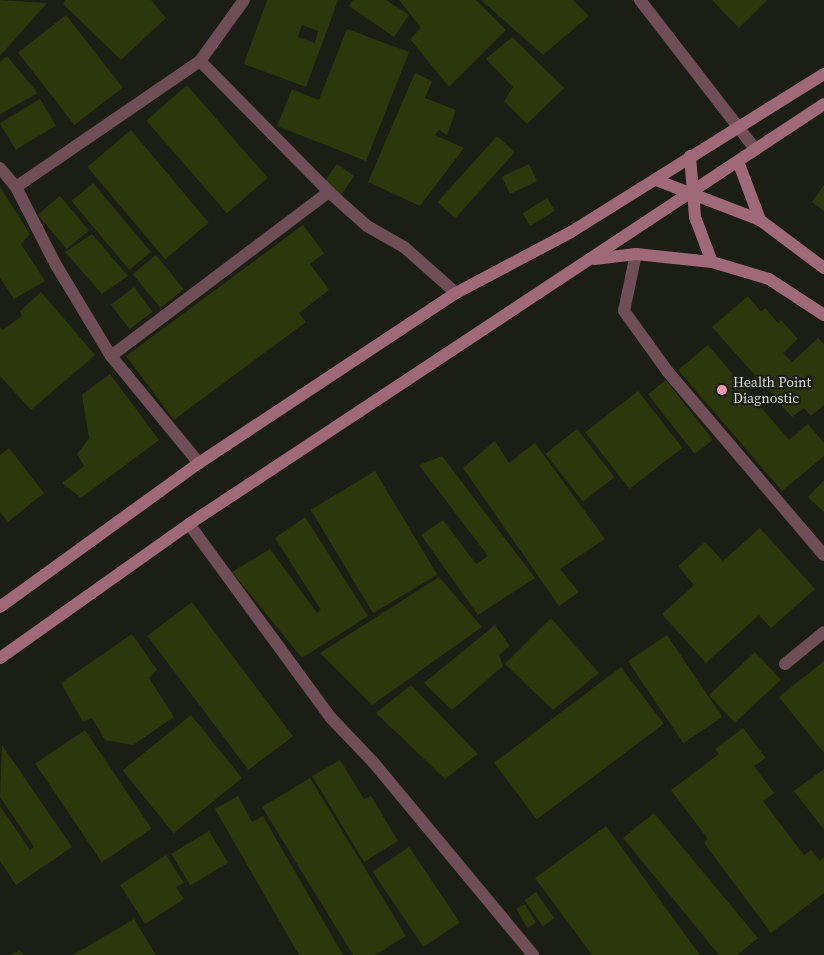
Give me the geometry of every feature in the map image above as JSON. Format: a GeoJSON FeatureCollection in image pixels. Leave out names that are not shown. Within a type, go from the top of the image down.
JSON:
{"type":"FeatureCollection","features":[{"type":"Feature","properties":{"kind":"main road"},"geometry":{"type":"LineString","coordinates":[[0,608],[199,463],[456,293],[656,180],[690,156],[738,130],[824,74]]}},
{"type":"Feature","properties":{"kind":"main road"},"geometry":{"type":"LineString","coordinates":[[0,658],[189,524],[590,259],[739,164],[755,149],[824,104]]}},
{"type":"Feature","properties":{"kind":"main road"},"geometry":{"type":"LineString","coordinates":[[690,156],[695,217],[712,262]]}},
{"type":"Feature","properties":{"kind":"main road"},"geometry":{"type":"LineString","coordinates":[[739,164],[760,220]]}},
{"type":"Feature","properties":{"kind":"main road"},"geometry":{"type":"LineString","coordinates":[[656,180],[760,220],[824,268]]}},
{"type":"Feature","properties":{"kind":"main road"},"geometry":{"type":"LineString","coordinates":[[590,259],[636,254],[712,262],[769,280],[824,315]]}},
{"type":"Feature","properties":{"kind":"street"},"geometry":{"type":"LineString","coordinates":[[16,187],[200,61],[244,0]]}},
{"type":"Feature","properties":{"kind":"street"},"geometry":{"type":"LineString","coordinates":[[640,0],[738,130],[755,149]]}},
{"type":"Feature","properties":{"kind":"street"},"geometry":{"type":"LineString","coordinates":[[200,61],[329,192],[367,226],[404,247],[456,293]]}},
{"type":"Feature","properties":{"kind":"street"},"geometry":{"type":"LineString","coordinates":[[0,168],[16,187],[56,265],[111,356],[199,463]]}},
{"type":"Feature","properties":{"kind":"street"},"geometry":{"type":"LineString","coordinates":[[111,356],[329,192]]}},
{"type":"Feature","properties":{"kind":"street"},"geometry":{"type":"LineString","coordinates":[[636,254],[624,311],[668,372],[824,554]]}},
{"type":"Feature","properties":{"kind":"street"},"geometry":{"type":"LineString","coordinates":[[189,524],[331,718],[374,762],[533,955]]}},
{"type":"Feature","properties":{"kind":"street"},"geometry":{"type":"LineString","coordinates":[[785,664],[824,632]]}},
{"type":"Feature","properties":{"kind":"building"},"geometry":{"type":"Polygon","coordinates":[[[0,0],[47,3],[0,56],[0,0]]]}},
{"type":"Feature","properties":{"kind":"building"},"geometry":{"type":"Polygon","coordinates":[[[66,0],[151,0],[166,18],[121,60],[63,4],[66,0]]]}},
{"type":"Feature","properties":{"kind":"building"},"geometry":{"type":"Polygon","coordinates":[[[267,0],[338,0],[306,87],[244,64],[267,0]],[[302,25],[298,37],[315,43],[318,31],[302,25]]]}},
{"type":"Feature","properties":{"kind":"building"},"geometry":{"type":"Polygon","coordinates":[[[353,0],[386,0],[409,15],[394,37],[349,6],[353,0]]]}},
{"type":"Feature","properties":{"kind":"building"},"geometry":{"type":"Polygon","coordinates":[[[399,0],[476,0],[506,30],[449,87],[410,39],[421,28],[399,0]]]}},
{"type":"Feature","properties":{"kind":"building"},"geometry":{"type":"Polygon","coordinates":[[[481,0],[573,0],[589,16],[543,55],[481,0]]]}},
{"type":"Feature","properties":{"kind":"building"},"geometry":{"type":"Polygon","coordinates":[[[712,0],[767,0],[739,28],[712,0]]]}},
{"type":"Feature","properties":{"kind":"building"},"geometry":{"type":"Polygon","coordinates":[[[66,15],[123,87],[75,125],[18,53],[66,15]]]}},
{"type":"Feature","properties":{"kind":"building"},"geometry":{"type":"Polygon","coordinates":[[[347,29],[409,52],[366,161],[277,126],[292,89],[319,100],[347,29]]]}},
{"type":"Feature","properties":{"kind":"building"},"geometry":{"type":"Polygon","coordinates":[[[512,37],[564,88],[527,124],[504,101],[513,87],[486,59],[512,37]]]}},
{"type":"Feature","properties":{"kind":"building"},"geometry":{"type":"Polygon","coordinates":[[[7,56],[38,93],[0,114],[0,62],[7,56]]]}},
{"type":"Feature","properties":{"kind":"building"},"geometry":{"type":"Polygon","coordinates":[[[415,73],[432,81],[425,98],[456,110],[447,135],[439,130],[435,135],[464,148],[420,206],[368,182],[415,73]]]}},
{"type":"Feature","properties":{"kind":"building"},"geometry":{"type":"Polygon","coordinates":[[[187,85],[268,178],[227,213],[146,120],[187,85]]]}},
{"type":"Feature","properties":{"kind":"building"},"geometry":{"type":"Polygon","coordinates":[[[40,99],[56,126],[16,150],[0,123],[40,99]]]}},
{"type":"Feature","properties":{"kind":"building"},"geometry":{"type":"Polygon","coordinates":[[[131,130],[209,223],[165,259],[87,167],[131,130]]]}},
{"type":"Feature","properties":{"kind":"building"},"geometry":{"type":"Polygon","coordinates":[[[497,136],[515,152],[455,218],[437,202],[497,136]]]}},
{"type":"Feature","properties":{"kind":"building"},"geometry":{"type":"Polygon","coordinates":[[[337,164],[354,176],[340,196],[323,184],[337,164]]]}},
{"type":"Feature","properties":{"kind":"building"},"geometry":{"type":"Polygon","coordinates":[[[529,164],[537,181],[510,194],[502,177],[529,164]]]}},
{"type":"Feature","properties":{"kind":"building"},"geometry":{"type":"Polygon","coordinates":[[[93,183],[151,252],[129,270],[72,201],[93,183]]]}},
{"type":"Feature","properties":{"kind":"building"},"geometry":{"type":"Polygon","coordinates":[[[824,185],[824,211],[812,202],[824,185]]]}},
{"type":"Feature","properties":{"kind":"building"},"geometry":{"type":"Polygon","coordinates":[[[0,187],[30,234],[21,244],[45,281],[14,299],[0,278],[0,187]]]}},
{"type":"Feature","properties":{"kind":"building"},"geometry":{"type":"Polygon","coordinates":[[[60,196],[89,230],[67,249],[38,215],[60,196]]]}},
{"type":"Feature","properties":{"kind":"building"},"geometry":{"type":"Polygon","coordinates":[[[547,198],[555,211],[530,226],[522,213],[547,198]]]}},
{"type":"Feature","properties":{"kind":"building"},"geometry":{"type":"Polygon","coordinates":[[[303,225],[324,253],[310,264],[329,290],[299,313],[306,322],[174,420],[126,356],[303,225]]]}},
{"type":"Feature","properties":{"kind":"building"},"geometry":{"type":"Polygon","coordinates":[[[92,234],[128,276],[102,294],[65,252],[92,234]]]}},
{"type":"Feature","properties":{"kind":"building"},"geometry":{"type":"Polygon","coordinates":[[[156,255],[184,289],[160,308],[133,274],[156,255]]]}},
{"type":"Feature","properties":{"kind":"building"},"geometry":{"type":"Polygon","coordinates":[[[134,287],[153,312],[129,329],[111,304],[134,287]]]}},
{"type":"Feature","properties":{"kind":"building"},"geometry":{"type":"Polygon","coordinates":[[[41,292],[95,355],[31,410],[0,376],[0,327],[3,330],[22,316],[20,311],[41,292]]]}},
{"type":"Feature","properties":{"kind":"building"},"geometry":{"type":"Polygon","coordinates":[[[748,296],[761,312],[765,308],[778,323],[781,320],[798,339],[783,353],[792,362],[818,338],[824,344],[824,405],[811,416],[804,408],[792,417],[712,327],[748,296]]]}},
{"type":"Feature","properties":{"kind":"building"},"geometry":{"type":"Polygon","coordinates":[[[708,345],[789,440],[808,424],[824,443],[824,456],[782,491],[678,370],[708,345]]]}},
{"type":"Feature","properties":{"kind":"building"},"geometry":{"type":"Polygon","coordinates":[[[110,374],[159,440],[81,498],[62,483],[84,466],[77,454],[89,438],[82,395],[110,374]]]}},
{"type":"Feature","properties":{"kind":"building"},"geometry":{"type":"Polygon","coordinates":[[[666,380],[713,440],[695,454],[648,394],[666,380]]]}},
{"type":"Feature","properties":{"kind":"building"},"geometry":{"type":"Polygon","coordinates":[[[638,391],[682,448],[630,489],[585,432],[638,391]]]}},
{"type":"Feature","properties":{"kind":"building"},"geometry":{"type":"Polygon","coordinates":[[[577,429],[615,477],[583,502],[545,454],[577,429]]]}},
{"type":"Feature","properties":{"kind":"building"},"geometry":{"type":"Polygon","coordinates":[[[495,441],[509,463],[535,443],[605,539],[560,569],[579,592],[559,606],[463,468],[495,441]]]}},
{"type":"Feature","properties":{"kind":"building"},"geometry":{"type":"Polygon","coordinates":[[[9,448],[44,493],[8,522],[0,512],[0,455],[9,448]]]}},
{"type":"Feature","properties":{"kind":"building"},"geometry":{"type":"Polygon","coordinates":[[[442,456],[535,578],[478,615],[421,535],[443,520],[476,564],[488,556],[419,465],[442,456]]]}},
{"type":"Feature","properties":{"kind":"building"},"geometry":{"type":"Polygon","coordinates":[[[375,471],[437,575],[373,613],[311,510],[375,471]]]}},
{"type":"Feature","properties":{"kind":"building"},"geometry":{"type":"Polygon","coordinates":[[[824,480],[824,512],[808,497],[824,480]]]}},
{"type":"Feature","properties":{"kind":"building"},"geometry":{"type":"Polygon","coordinates":[[[305,517],[368,616],[302,658],[232,572],[270,549],[317,613],[321,610],[275,538],[305,517]]]}},
{"type":"Feature","properties":{"kind":"building"},"geometry":{"type":"Polygon","coordinates":[[[760,528],[815,589],[771,628],[759,615],[706,663],[662,614],[694,585],[678,566],[705,542],[723,561],[760,528]]]}},
{"type":"Feature","properties":{"kind":"building"},"geometry":{"type":"Polygon","coordinates":[[[439,577],[482,627],[372,705],[320,653],[439,577]]]}},
{"type":"Feature","properties":{"kind":"building"},"geometry":{"type":"Polygon","coordinates":[[[192,602],[293,736],[248,770],[147,636],[192,602]]]}},
{"type":"Feature","properties":{"kind":"building"},"geometry":{"type":"Polygon","coordinates":[[[551,618],[599,673],[553,710],[505,664],[551,618]]]}},
{"type":"Feature","properties":{"kind":"building"},"geometry":{"type":"Polygon","coordinates":[[[495,625],[510,646],[499,655],[503,666],[452,710],[424,683],[495,625]]]}},
{"type":"Feature","properties":{"kind":"building"},"geometry":{"type":"Polygon","coordinates":[[[132,634],[157,670],[149,678],[174,717],[133,745],[105,740],[92,718],[83,722],[61,683],[132,634]]]}},
{"type":"Feature","properties":{"kind":"building"},"geometry":{"type":"Polygon","coordinates":[[[667,635],[722,717],[683,743],[628,661],[667,635]]]}},
{"type":"Feature","properties":{"kind":"building"},"geometry":{"type":"Polygon","coordinates":[[[755,652],[781,680],[735,723],[709,695],[755,652]]]}},
{"type":"Feature","properties":{"kind":"building"},"geometry":{"type":"Polygon","coordinates":[[[824,661],[824,753],[779,697],[824,661]]]}},
{"type":"Feature","properties":{"kind":"building"},"geometry":{"type":"Polygon","coordinates":[[[621,667],[664,724],[537,819],[494,763],[621,667]]]}},
{"type":"Feature","properties":{"kind":"building"},"geometry":{"type":"Polygon","coordinates":[[[411,685],[478,754],[445,779],[376,713],[411,685]]]}},
{"type":"Feature","properties":{"kind":"building"},"geometry":{"type":"Polygon","coordinates":[[[191,715],[242,778],[174,833],[123,770],[191,715]]]}},
{"type":"Feature","properties":{"kind":"building"},"geometry":{"type":"Polygon","coordinates":[[[743,728],[766,758],[754,766],[774,793],[763,801],[804,855],[811,850],[820,861],[824,857],[824,893],[771,933],[704,843],[708,839],[671,790],[719,754],[715,749],[743,728]]]}},
{"type":"Feature","properties":{"kind":"building"},"geometry":{"type":"Polygon","coordinates":[[[85,730],[152,829],[102,862],[35,764],[85,730]]]}},
{"type":"Feature","properties":{"kind":"building"},"geometry":{"type":"Polygon","coordinates":[[[2,745],[72,847],[16,885],[0,861],[0,806],[30,850],[34,847],[0,797],[2,745]]]}},
{"type":"Feature","properties":{"kind":"building"},"geometry":{"type":"Polygon","coordinates":[[[340,760],[364,799],[371,796],[398,841],[364,862],[312,776],[340,760]]]}},
{"type":"Feature","properties":{"kind":"building"},"geometry":{"type":"Polygon","coordinates":[[[824,769],[824,830],[794,791],[824,769]]]}},
{"type":"Feature","properties":{"kind":"building"},"geometry":{"type":"Polygon","coordinates":[[[310,778],[406,936],[375,955],[353,955],[262,807],[310,778]]]}},
{"type":"Feature","properties":{"kind":"building"},"geometry":{"type":"Polygon","coordinates":[[[238,796],[252,822],[263,816],[343,955],[299,955],[215,809],[238,796]]]}},
{"type":"Feature","properties":{"kind":"building"},"geometry":{"type":"Polygon","coordinates":[[[654,813],[758,938],[737,955],[719,955],[623,838],[654,813]]]}},
{"type":"Feature","properties":{"kind":"building"},"geometry":{"type":"Polygon","coordinates":[[[606,826],[700,955],[592,955],[535,878],[606,826]]]}},
{"type":"Feature","properties":{"kind":"building"},"geometry":{"type":"Polygon","coordinates":[[[209,831],[228,863],[190,885],[171,854],[209,831]]]}},
{"type":"Feature","properties":{"kind":"building"},"geometry":{"type":"Polygon","coordinates":[[[409,847],[460,922],[423,947],[373,872],[409,847]]]}},
{"type":"Feature","properties":{"kind":"building"},"geometry":{"type":"Polygon","coordinates":[[[166,855],[184,883],[176,887],[184,899],[145,924],[120,885],[166,855]]]}},
{"type":"Feature","properties":{"kind":"building"},"geometry":{"type":"Polygon","coordinates":[[[536,892],[554,918],[543,926],[525,900],[536,892]]]}},
{"type":"Feature","properties":{"kind":"building"},"geometry":{"type":"Polygon","coordinates":[[[525,904],[536,923],[527,928],[516,909],[525,904]]]}},
{"type":"Feature","properties":{"kind":"building"},"geometry":{"type":"Polygon","coordinates":[[[134,919],[156,955],[73,955],[134,919]]]}},
{"type":"Feature","properties":{"kind":"building"},"geometry":{"type":"Polygon","coordinates":[[[20,950],[24,955],[11,955],[20,950]]]}},
{"type":"Feature","properties":{"kind":"place","name":"Health Point Diagnostic"},"geometry":{"type":"Point","coordinates":[722,390]}}]}
